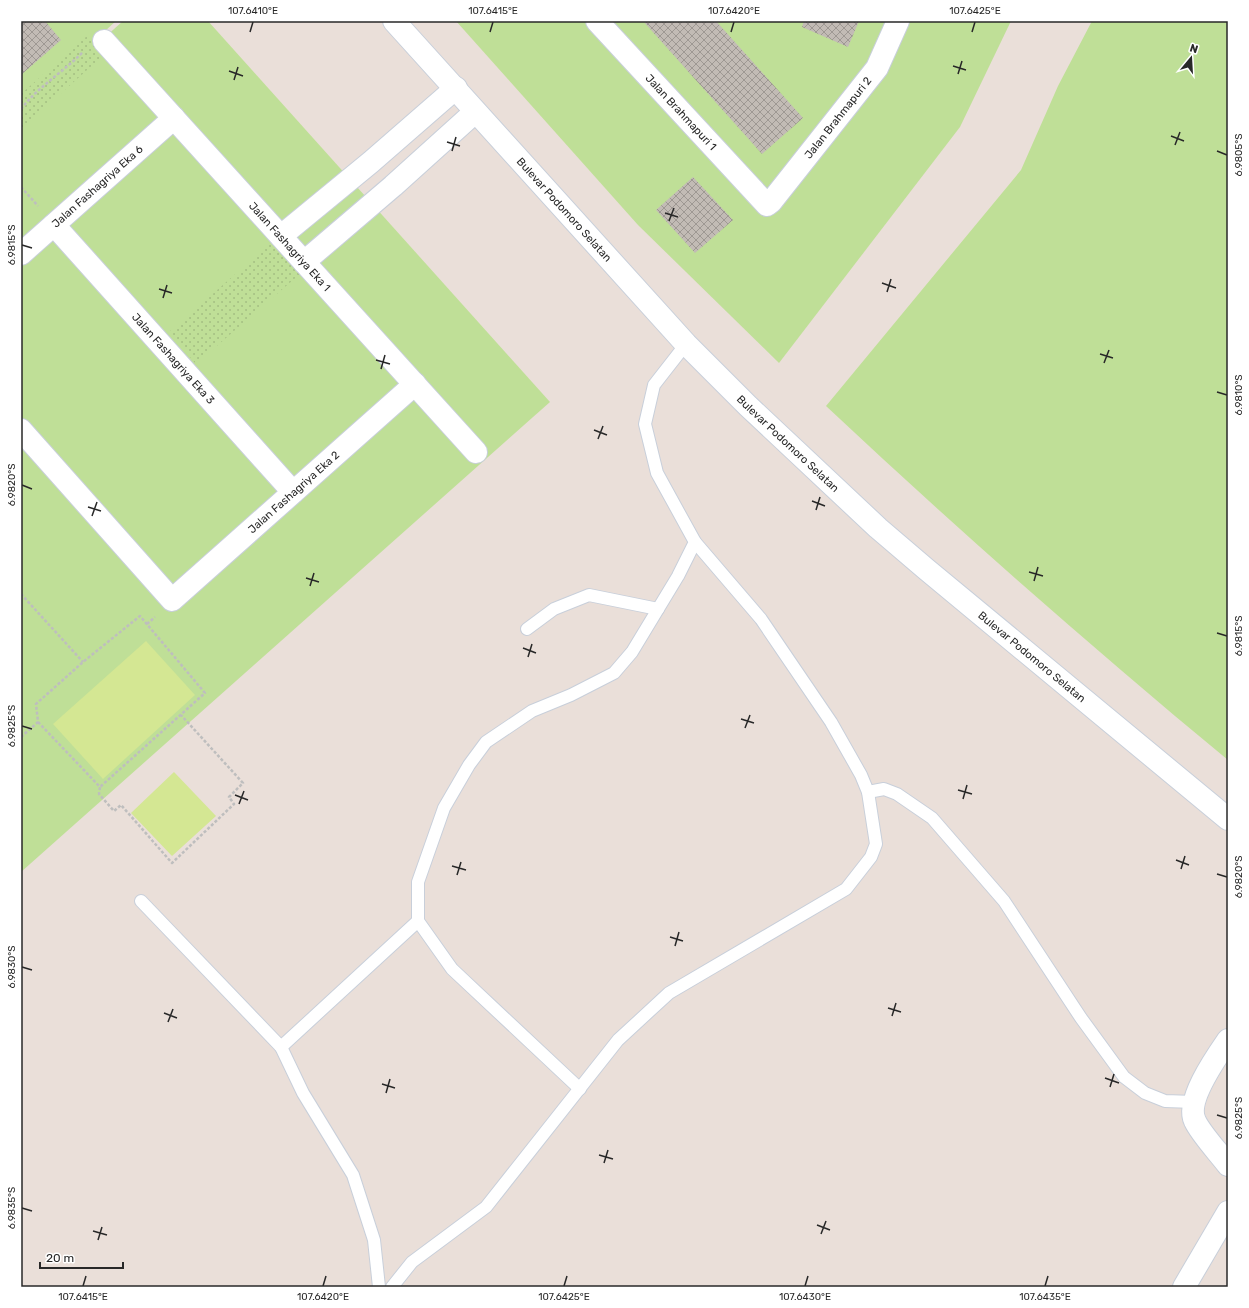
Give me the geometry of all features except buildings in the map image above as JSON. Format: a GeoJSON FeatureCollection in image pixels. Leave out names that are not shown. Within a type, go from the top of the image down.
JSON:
{"type":"FeatureCollection","features":[{"type":"Feature","properties":{"kind":"street","name":"Bulevar Podomoro Selatan"},"geometry":{"type":"LineString","coordinates":[[394,21],[686,344],[748,406],[878,528],[1228,819]]}},
{"type":"Feature","properties":{"kind":"street","name":"Jalan Brahmapuri 1"},"geometry":{"type":"LineString","coordinates":[[597,21],[765,204]]}},
{"type":"Feature","properties":{"kind":"street","name":"Jalan Brahmapuri 2"},"geometry":{"type":"LineString","coordinates":[[765,204],[770,204],[877,68],[898,21]]}},
{"type":"Feature","properties":{"kind":"street","name":"Jalan Fashagriya Eka 1"},"geometry":{"type":"LineString","coordinates":[[104,41],[476,452]]}},
{"type":"Feature","properties":{"kind":"street"},"geometry":{"type":"LineString","coordinates":[[281,236],[371,162],[456,88]]}},
{"type":"Feature","properties":{"kind":"street"},"geometry":{"type":"LineString","coordinates":[[304,262],[393,186],[475,112]]}},
{"type":"Feature","properties":{"kind":"street","name":"Jalan Fashagriya Eka 6"},"geometry":{"type":"LineString","coordinates":[[21,254],[174,118]]}},
{"type":"Feature","properties":{"kind":"street","name":"Jalan Fashagriya Eka 3"},"geometry":{"type":"LineString","coordinates":[[54,225],[293,492]]}},
{"type":"Feature","properties":{"kind":"street","name":"Jalan Fashagriya Eka 2"},"geometry":{"type":"LineString","coordinates":[[21,430],[172,600],[415,384]]}},
{"type":"Feature","properties":{"kind":"street"},"geometry":{"type":"LineString","coordinates":[[1228,1040],[1206,1073],[1194,1102],[1194,1120],[1228,1165]]}},
{"type":"Feature","properties":{"kind":"street"},"geometry":{"type":"LineString","coordinates":[[1184,1287],[1228,1212]]}},
{"type":"Feature","properties":{"kind":"lane"},"geometry":{"type":"LineString","coordinates":[[392,1287],[412,1262],[486,1207],[618,1040],[669,993],[846,889],[871,857],[876,844],[868,792],[862,775],[831,722],[761,618],[696,542],[657,473],[645,424],[654,385],[686,344]]}},
{"type":"Feature","properties":{"kind":"lane"},"geometry":{"type":"LineString","coordinates":[[580,1089],[452,969],[418,921],[418,882],[444,808],[469,765],[486,742],[532,711],[571,695],[614,672],[632,652],[678,576],[696,542]]}},
{"type":"Feature","properties":{"kind":"lane"},"geometry":{"type":"LineString","coordinates":[[527,629],[554,609],[589,594],[658,609]]}},
{"type":"Feature","properties":{"kind":"lane"},"geometry":{"type":"LineString","coordinates":[[868,792],[884,789],[897,794],[932,818],[1004,901],[1081,1018],[1124,1077],[1145,1093],[1165,1101],[1194,1102]]}},
{"type":"Feature","properties":{"kind":"lane"},"geometry":{"type":"LineString","coordinates":[[141,901],[281,1047],[303,1093],[353,1175],[374,1240],[380,1287]]}},
{"type":"Feature","properties":{"kind":"lane"},"geometry":{"type":"LineString","coordinates":[[281,1047],[418,921]]}},
{"type":"Feature","properties":{"kind":"path"},"geometry":{"type":"LineString","coordinates":[[21,109],[32,96],[68,68],[85,50],[104,41]]}},
{"type":"Feature","properties":{"kind":"path"},"geometry":{"type":"LineString","coordinates":[[21,594],[83,662]]}},
{"type":"Feature","properties":{"kind":"path"},"geometry":{"type":"LineString","coordinates":[[100,787],[38,722],[36,704],[83,662],[140,616],[205,693],[100,787],[99,794],[114,811],[121,805],[172,863],[234,804],[228,797],[243,783],[181,715]]}},
{"type":"Feature","properties":{"kind":"path"},"geometry":{"type":"LineString","coordinates":[[21,737],[38,722]]}},
{"type":"Feature","properties":{"kind":"green space"},"geometry":{"type":"Polygon","coordinates":[[[21,21],[116,21],[21,107],[21,21]]]}},
{"type":"Feature","properties":{"kind":"green space"},"geometry":{"type":"Polygon","coordinates":[[[123,21],[208,21],[550,402],[21,872],[21,112],[123,21]]]}},
{"type":"Feature","properties":{"kind":"green space"},"geometry":{"type":"Polygon","coordinates":[[[456,21],[1011,21],[960,127],[779,363],[638,225],[456,21]]]}},
{"type":"Feature","properties":{"kind":"green space"},"geometry":{"type":"Polygon","coordinates":[[[1092,21],[1228,21],[1228,760],[1125,674],[1024,586],[924,497],[826,406],[1021,170],[1058,86],[1092,21]]]}},
{"type":"Feature","properties":{"kind":"green space"},"geometry":{"type":"Polygon","coordinates":[[[88,35],[105,54],[21,129],[21,94],[88,35]]]}},
{"type":"Feature","properties":{"kind":"green space"},"geometry":{"type":"Polygon","coordinates":[[[271,243],[300,274],[196,364],[169,332],[271,243]]]}},
{"type":"Feature","properties":{"kind":"green space"},"geometry":{"type":"Polygon","coordinates":[[[146,641],[195,695],[103,779],[53,724],[146,641]]]}},
{"type":"Feature","properties":{"kind":"green space"},"geometry":{"type":"Polygon","coordinates":[[[174,772],[216,816],[172,856],[131,813],[174,772]]]}}]}
